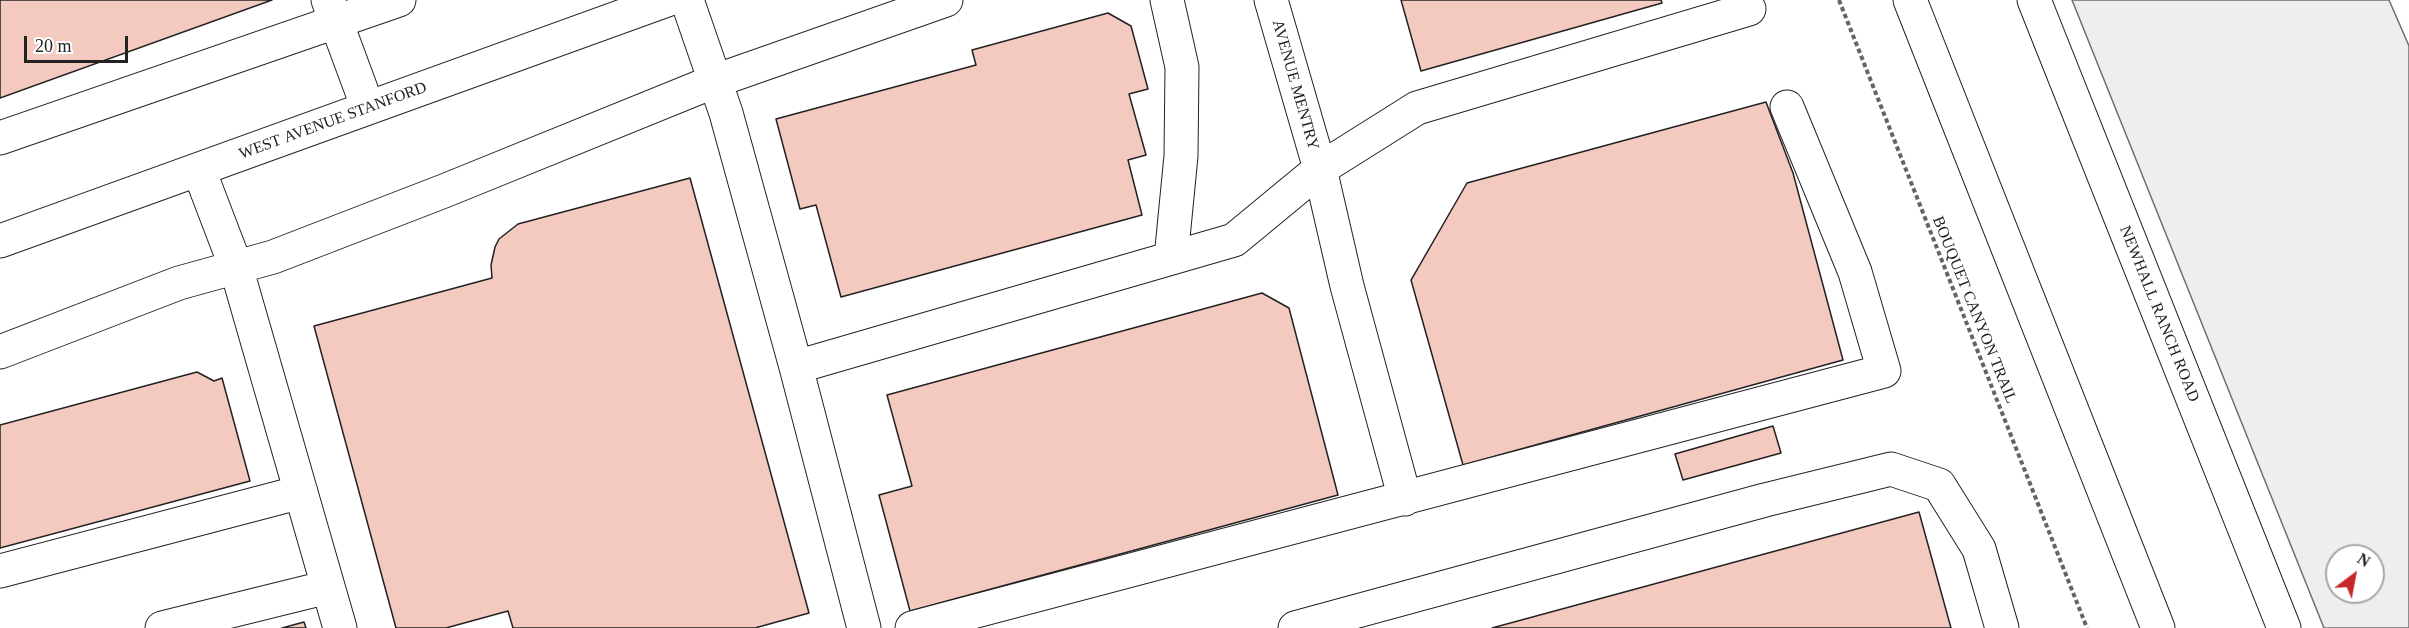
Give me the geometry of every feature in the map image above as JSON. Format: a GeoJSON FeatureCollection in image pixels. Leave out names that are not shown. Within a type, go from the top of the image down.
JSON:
{"type":"FeatureCollection","features":[{"type":"Feature","properties":{"kind":"main road"},"geometry":{"type":"LineString","coordinates":[[0,138],[332,11],[399,0]]}},
{"type":"Feature","properties":{"kind":"main road","name":"WEST AVENUE STANFORD"},"geometry":{"type":"LineString","coordinates":[[0,242],[667,0]]}},
{"type":"Feature","properties":{"kind":"main road"},"geometry":{"type":"LineString","coordinates":[[687,0],[715,81],[796,367],[864,628]]}},
{"type":"Feature","properties":{"kind":"main road"},"geometry":{"type":"LineString","coordinates":[[0,352],[179,283],[273,256],[444,191],[715,81],[946,0]]}},
{"type":"Feature","properties":{"kind":"main road"},"geometry":{"type":"LineString","coordinates":[[1167,0],[1182,68],[1181,156],[1171,258]]}},
{"type":"Feature","properties":{"kind":"main road","name":"AVENUE MENTRY"},"geometry":{"type":"LineString","coordinates":[[1271,0],[1320,169],[1347,286],[1405,499]]}},
{"type":"Feature","properties":{"kind":"main road"},"geometry":{"type":"LineString","coordinates":[[796,367],[1234,240],[1320,169],[1417,108],[1749,9],[1745,0]]}},
{"type":"Feature","properties":{"kind":"main road"},"geometry":{"type":"LineString","coordinates":[[1910,0],[2158,628]]}},
{"type":"Feature","properties":{"kind":"main road","name":"NEWHALL RANCH ROAD"},"geometry":{"type":"LineString","coordinates":[[2034,0],[2284,628]]}},
{"type":"Feature","properties":{"kind":"main road"},"geometry":{"type":"LineString","coordinates":[[332,11],[368,108]]}},
{"type":"Feature","properties":{"kind":"main road"},"geometry":{"type":"LineString","coordinates":[[912,628],[1884,372],[1855,272],[1787,107]]}},
{"type":"Feature","properties":{"kind":"main road"},"geometry":{"type":"LineString","coordinates":[[199,170],[236,267],[340,628]]}},
{"type":"Feature","properties":{"kind":"main road"},"geometry":{"type":"LineString","coordinates":[[1294,628],[1754,503],[1891,469],[1939,485],[1979,549],[2002,628]]}},
{"type":"Feature","properties":{"kind":"main road"},"geometry":{"type":"LineString","coordinates":[[0,571],[301,492]]}},
{"type":"Feature","properties":{"kind":"main road"},"geometry":{"type":"LineString","coordinates":[[162,628],[328,587]]}},
{"type":"Feature","properties":{"kind":"path","name":"BOUQUET CANYON TRAIL"},"geometry":{"type":"LineString","coordinates":[[1839,0],[2087,628]]}},
{"type":"Feature","properties":{"kind":"shaded area"},"geometry":{"type":"Polygon","coordinates":[[[2072,0],[2389,0],[2409,46],[2409,628],[2324,628],[2072,0]]]}},
{"type":"Feature","properties":{"kind":"building"},"geometry":{"type":"Polygon","coordinates":[[[0,0],[272,0],[0,98],[0,0]]]}},
{"type":"Feature","properties":{"kind":"building"},"geometry":{"type":"Polygon","coordinates":[[[1401,0],[1661,0],[1662,3],[1421,71],[1401,0]]]}},
{"type":"Feature","properties":{"kind":"building"},"geometry":{"type":"Polygon","coordinates":[[[1108,13],[1131,26],[1148,89],[1129,94],[1146,155],[1128,160],[1142,215],[841,297],[816,205],[800,209],[776,119],[976,65],[972,50],[1108,13]]]}},
{"type":"Feature","properties":{"kind":"building"},"geometry":{"type":"Polygon","coordinates":[[[1766,102],[1793,173],[1843,360],[1463,465],[1411,280],[1467,183],[1766,102]]]}},
{"type":"Feature","properties":{"kind":"building"},"geometry":{"type":"Polygon","coordinates":[[[690,178],[809,613],[755,628],[513,628],[508,611],[446,628],[396,628],[314,326],[492,278],[491,265],[495,247],[499,239],[518,224],[690,178]]]}},
{"type":"Feature","properties":{"kind":"building"},"geometry":{"type":"Polygon","coordinates":[[[1262,293],[1289,308],[1338,495],[910,611],[879,495],[912,486],[887,395],[1262,293]]]}},
{"type":"Feature","properties":{"kind":"building"},"geometry":{"type":"Polygon","coordinates":[[[197,372],[214,381],[222,378],[250,481],[0,548],[0,425],[197,372]]]}},
{"type":"Feature","properties":{"kind":"building"},"geometry":{"type":"Polygon","coordinates":[[[1773,426],[1781,453],[1683,480],[1675,454],[1773,426]]]}},
{"type":"Feature","properties":{"kind":"building"},"geometry":{"type":"Polygon","coordinates":[[[1919,512],[1951,628],[1492,628],[1919,512]]]}},
{"type":"Feature","properties":{"kind":"building"},"geometry":{"type":"Polygon","coordinates":[[[304,622],[306,628],[282,628],[304,622]]]}}]}
